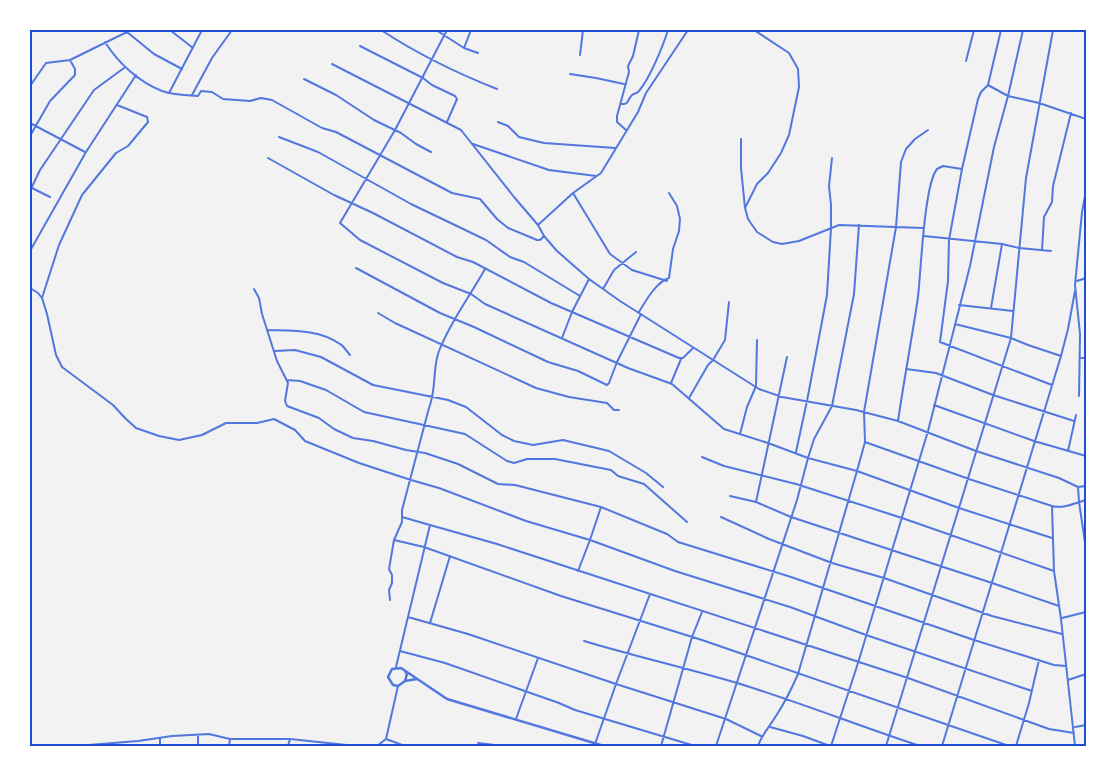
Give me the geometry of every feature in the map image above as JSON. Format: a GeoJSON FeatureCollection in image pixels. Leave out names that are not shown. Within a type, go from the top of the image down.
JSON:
{"type":"FeatureCollection","features":[{"type":"Feature","properties":{"kind":"street"},"geometry":{"type":"LineString","coordinates":[[30,86],[46,63],[70,60],[131,30]]}},
{"type":"Feature","properties":{"kind":"street"},"geometry":{"type":"LineString","coordinates":[[170,30],[193,48]]}},
{"type":"Feature","properties":{"kind":"street"},"geometry":{"type":"LineString","coordinates":[[170,93],[202,30]]}},
{"type":"Feature","properties":{"kind":"street"},"geometry":{"type":"LineString","coordinates":[[192,96],[212,58],[232,30]]}},
{"type":"Feature","properties":{"kind":"street"},"geometry":{"type":"LineString","coordinates":[[381,30],[433,59],[497,89]]}},
{"type":"Feature","properties":{"kind":"street"},"geometry":{"type":"LineString","coordinates":[[436,30],[464,48],[478,53]]}},
{"type":"Feature","properties":{"kind":"street"},"geometry":{"type":"LineString","coordinates":[[448,30],[395,130],[340,223],[360,240],[443,283],[471,294],[486,304],[616,362],[671,383],[720,426],[808,458],[858,471],[959,508],[1052,538]]}},
{"type":"Feature","properties":{"kind":"street"},"geometry":{"type":"LineString","coordinates":[[464,48],[471,30]]}},
{"type":"Feature","properties":{"kind":"street"},"geometry":{"type":"LineString","coordinates":[[580,55],[583,30]]}},
{"type":"Feature","properties":{"kind":"street"},"geometry":{"type":"LineString","coordinates":[[626,130],[617,122],[624,84],[639,30]]}},
{"type":"Feature","properties":{"kind":"street"},"geometry":{"type":"LineString","coordinates":[[620,104],[626,104],[632,95],[639,91],[652,70],[668,30]]}},
{"type":"Feature","properties":{"kind":"street"},"geometry":{"type":"LineString","coordinates":[[538,224],[573,193],[604,170],[615,148],[638,112],[646,93],[688,30]]}},
{"type":"Feature","properties":{"kind":"street"},"geometry":{"type":"LineString","coordinates":[[745,208],[757,184],[768,173],[781,153],[789,135],[799,87],[798,69],[789,53],[754,30]]}},
{"type":"Feature","properties":{"kind":"street"},"geometry":{"type":"LineString","coordinates":[[966,61],[974,30]]}},
{"type":"Feature","properties":{"kind":"street"},"geometry":{"type":"LineString","coordinates":[[1001,30],[988,85],[978,99],[962,169],[949,240],[948,281],[940,342],[1052,385]]}},
{"type":"Feature","properties":{"kind":"street"},"geometry":{"type":"LineString","coordinates":[[770,726],[831,746],[928,431],[1023,30]]}},
{"type":"Feature","properties":{"kind":"street"},"geometry":{"type":"LineString","coordinates":[[886,746],[1011,338],[1026,178],[1053,30]]}},
{"type":"Feature","properties":{"kind":"street"},"geometry":{"type":"LineString","coordinates":[[127,32],[154,54],[182,69]]}},
{"type":"Feature","properties":{"kind":"street"},"geometry":{"type":"LineString","coordinates":[[105,42],[125,67],[150,85],[170,93],[192,96],[199,95],[201,91],[212,92],[223,100],[250,101],[265,98],[278,103],[322,128],[336,132],[452,193],[480,199],[497,219],[508,228],[537,240],[544,236]]}},
{"type":"Feature","properties":{"kind":"street"},"geometry":{"type":"LineString","coordinates":[[360,46],[455,96],[457,99],[456,103],[447,122]]}},
{"type":"Feature","properties":{"kind":"street"},"geometry":{"type":"LineString","coordinates":[[30,136],[50,101],[75,75],[75,69],[70,60]]}},
{"type":"Feature","properties":{"kind":"street"},"geometry":{"type":"LineString","coordinates":[[332,64],[460,130],[538,224],[544,236],[557,251],[589,279],[692,348],[756,386],[778,396],[864,412],[898,421],[1078,487],[1086,486]]}},
{"type":"Feature","properties":{"kind":"street"},"geometry":{"type":"LineString","coordinates":[[30,191],[40,170],[94,90],[125,67]]}},
{"type":"Feature","properties":{"kind":"street"},"geometry":{"type":"LineString","coordinates":[[570,74],[624,84]]}},
{"type":"Feature","properties":{"kind":"street"},"geometry":{"type":"LineString","coordinates":[[30,251],[86,152],[136,75]]}},
{"type":"Feature","properties":{"kind":"street"},"geometry":{"type":"LineString","coordinates":[[304,79],[336,95],[382,125],[395,130],[431,152]]}},
{"type":"Feature","properties":{"kind":"street"},"geometry":{"type":"LineString","coordinates":[[988,85],[1008,96],[1039,103],[1086,119]]}},
{"type":"Feature","properties":{"kind":"street"},"geometry":{"type":"LineString","coordinates":[[42,298],[59,245],[82,195],[116,153],[128,146],[148,122],[147,117],[117,105]]}},
{"type":"Feature","properties":{"kind":"street"},"geometry":{"type":"LineString","coordinates":[[1042,250],[1044,217],[1053,198],[1052,186],[1071,113]]}},
{"type":"Feature","properties":{"kind":"street"},"geometry":{"type":"LineString","coordinates":[[498,122],[508,126],[518,137],[544,143],[615,148]]}},
{"type":"Feature","properties":{"kind":"street"},"geometry":{"type":"LineString","coordinates":[[30,123],[86,152]]}},
{"type":"Feature","properties":{"kind":"street"},"geometry":{"type":"LineString","coordinates":[[758,746],[761,736],[770,726],[798,674],[850,501],[865,442],[864,412],[896,227],[901,162],[906,149],[915,138],[928,130]]}},
{"type":"Feature","properties":{"kind":"street"},"geometry":{"type":"LineString","coordinates":[[279,137],[318,152],[410,204],[486,240],[510,257],[524,262],[580,296]]}},
{"type":"Feature","properties":{"kind":"street"},"geometry":{"type":"LineString","coordinates":[[741,139],[741,168],[748,219],[763,237],[773,242],[782,244],[799,241],[839,225],[924,228]]}},
{"type":"Feature","properties":{"kind":"street"},"geometry":{"type":"LineString","coordinates":[[473,144],[549,170],[598,176]]}},
{"type":"Feature","properties":{"kind":"street"},"geometry":{"type":"LineString","coordinates":[[268,158],[351,203],[457,257],[473,262],[530,293],[681,359]]}},
{"type":"Feature","properties":{"kind":"street"},"geometry":{"type":"LineString","coordinates":[[796,453],[827,295],[831,228],[829,186],[832,158]]}},
{"type":"Feature","properties":{"kind":"street"},"geometry":{"type":"LineString","coordinates":[[898,421],[918,296],[924,228],[934,172],[943,166],[962,169]]}},
{"type":"Feature","properties":{"kind":"street"},"geometry":{"type":"LineString","coordinates":[[32,188],[50,197]]}},
{"type":"Feature","properties":{"kind":"street"},"geometry":{"type":"LineString","coordinates":[[942,746],[1061,356],[1075,291],[1086,191]]}},
{"type":"Feature","properties":{"kind":"street"},"geometry":{"type":"LineString","coordinates":[[573,193],[610,254],[632,270],[667,281]]}},
{"type":"Feature","properties":{"kind":"street"},"geometry":{"type":"LineString","coordinates":[[356,268],[454,320],[548,362],[578,372],[607,385],[628,336],[648,298],[663,280],[669,278],[680,220],[677,206],[669,193]]}},
{"type":"Feature","properties":{"kind":"street"},"geometry":{"type":"LineString","coordinates":[[716,746],[774,572],[814,440],[832,406],[854,294],[859,225]]}},
{"type":"Feature","properties":{"kind":"street"},"geometry":{"type":"LineString","coordinates":[[924,236],[1002,244],[1051,252]]}},
{"type":"Feature","properties":{"kind":"street"},"geometry":{"type":"LineString","coordinates":[[991,308],[1002,244]]}},
{"type":"Feature","properties":{"kind":"street"},"geometry":{"type":"LineString","coordinates":[[603,289],[608,278],[636,252]]}},
{"type":"Feature","properties":{"kind":"street"},"geometry":{"type":"LineString","coordinates":[[390,600],[389,590],[392,583],[392,575],[390,569],[394,540],[400,529],[402,510],[434,396],[436,363],[454,320],[485,269]]}},
{"type":"Feature","properties":{"kind":"street"},"geometry":{"type":"LineString","coordinates":[[1076,282],[1086,278]]}},
{"type":"Feature","properties":{"kind":"street"},"geometry":{"type":"LineString","coordinates":[[562,338],[572,312],[589,279]]}},
{"type":"Feature","properties":{"kind":"street"},"geometry":{"type":"LineString","coordinates":[[30,288],[42,298],[56,355],[62,367],[113,404],[124,418],[136,428],[159,436],[179,440],[202,435],[226,423],[258,423],[274,419],[278,420],[295,430],[305,441],[316,446],[411,480],[446,490],[526,521],[590,540],[664,568],[815,616],[1032,691]]}},
{"type":"Feature","properties":{"kind":"street"},"geometry":{"type":"LineString","coordinates":[[254,289],[259,298],[267,330],[288,386],[285,401],[287,406],[319,418],[334,429],[353,438],[418,452],[458,464],[498,484],[515,485],[601,507],[667,534],[678,542],[774,572],[974,640],[1054,665],[1066,666]]}},
{"type":"Feature","properties":{"kind":"street"},"geometry":{"type":"LineString","coordinates":[[1075,291],[1080,334],[1079,396]]}},
{"type":"Feature","properties":{"kind":"street"},"geometry":{"type":"LineString","coordinates":[[689,398],[725,340],[729,302]]}},
{"type":"Feature","properties":{"kind":"street"},"geometry":{"type":"LineString","coordinates":[[959,305],[1013,311]]}},
{"type":"Feature","properties":{"kind":"street"},"geometry":{"type":"LineString","coordinates":[[378,314],[536,388],[569,397],[607,403],[614,410],[619,410]]}},
{"type":"Feature","properties":{"kind":"street"},"geometry":{"type":"LineString","coordinates":[[954,324],[1011,338],[1061,356]]}},
{"type":"Feature","properties":{"kind":"street"},"geometry":{"type":"LineString","coordinates":[[267,330],[320,334],[341,344],[350,355]]}},
{"type":"Feature","properties":{"kind":"street"},"geometry":{"type":"LineString","coordinates":[[740,434],[747,407],[756,386],[757,340]]}},
{"type":"Feature","properties":{"kind":"street"},"geometry":{"type":"LineString","coordinates":[[671,383],[681,359],[692,348]]}},
{"type":"Feature","properties":{"kind":"street"},"geometry":{"type":"LineString","coordinates":[[274,350],[295,350],[321,357],[373,385],[434,396],[466,408],[502,435],[514,441],[533,445],[563,440],[609,451],[646,473],[663,487]]}},
{"type":"Feature","properties":{"kind":"street"},"geometry":{"type":"LineString","coordinates":[[756,502],[787,358]]}},
{"type":"Feature","properties":{"kind":"street"},"geometry":{"type":"LineString","coordinates":[[1080,358],[1086,358]]}},
{"type":"Feature","properties":{"kind":"street"},"geometry":{"type":"LineString","coordinates":[[906,369],[941,375],[993,395],[1074,421]]}},
{"type":"Feature","properties":{"kind":"street"},"geometry":{"type":"LineString","coordinates":[[286,380],[300,381],[326,390],[364,412],[465,434],[514,463],[527,459],[555,459],[611,470],[618,476],[644,484],[660,496],[687,522]]}},
{"type":"Feature","properties":{"kind":"street"},"geometry":{"type":"LineString","coordinates":[[934,405],[1034,441],[1086,456]]}},
{"type":"Feature","properties":{"kind":"street"},"geometry":{"type":"LineString","coordinates":[[1068,451],[1076,415]]}},
{"type":"Feature","properties":{"kind":"street"},"geometry":{"type":"LineString","coordinates":[[865,442],[968,479],[1052,506],[1067,506],[1086,500]]}},
{"type":"Feature","properties":{"kind":"street"},"geometry":{"type":"LineString","coordinates":[[702,457],[724,466],[801,485],[1054,571]]}},
{"type":"Feature","properties":{"kind":"street"},"geometry":{"type":"LineString","coordinates":[[1078,487],[1078,502],[1086,549]]}},
{"type":"Feature","properties":{"kind":"street"},"geometry":{"type":"LineString","coordinates":[[730,496],[756,502],[791,516],[1059,606]]}},
{"type":"Feature","properties":{"kind":"street"},"geometry":{"type":"LineString","coordinates":[[1052,506],[1054,571],[1075,746]]}},
{"type":"Feature","properties":{"kind":"street"},"geometry":{"type":"LineString","coordinates":[[578,571],[601,507]]}},
{"type":"Feature","properties":{"kind":"street"},"geometry":{"type":"LineString","coordinates":[[402,517],[497,544],[908,678],[1024,720],[1074,733]]}},
{"type":"Feature","properties":{"kind":"street"},"geometry":{"type":"LineString","coordinates":[[721,517],[832,563],[884,578],[982,613],[1044,631],[1062,634]]}},
{"type":"Feature","properties":{"kind":"street"},"geometry":{"type":"LineString","coordinates":[[398,686],[393,685],[388,677],[389,672],[396,667],[430,525]]}},
{"type":"Feature","properties":{"kind":"street"},"geometry":{"type":"LineString","coordinates":[[394,540],[424,547],[1009,746]]}},
{"type":"Feature","properties":{"kind":"street"},"geometry":{"type":"LineString","coordinates":[[430,623],[450,556]]}},
{"type":"Feature","properties":{"kind":"street"},"geometry":{"type":"LineString","coordinates":[[595,744],[650,594]]}},
{"type":"Feature","properties":{"kind":"street"},"geometry":{"type":"LineString","coordinates":[[661,746],[692,638],[702,611]]}},
{"type":"Feature","properties":{"kind":"street"},"geometry":{"type":"LineString","coordinates":[[1061,618],[1086,612]]}},
{"type":"Feature","properties":{"kind":"street"},"geometry":{"type":"LineString","coordinates":[[408,617],[468,634],[726,719],[761,736]]}},
{"type":"Feature","properties":{"kind":"street"},"geometry":{"type":"LineString","coordinates":[[584,641],[737,683],[920,746]]}},
{"type":"Feature","properties":{"kind":"street"},"geometry":{"type":"LineString","coordinates":[[400,651],[445,663],[575,710],[695,746]]}},
{"type":"Feature","properties":{"kind":"street"},"geometry":{"type":"LineString","coordinates":[[516,719],[538,658]]}},
{"type":"Feature","properties":{"kind":"street"},"geometry":{"type":"LineString","coordinates":[[1016,746],[1039,660]]}},
{"type":"Feature","properties":{"kind":"street"},"geometry":{"type":"LineString","coordinates":[[396,667],[417,678],[447,700],[604,746]]}},
{"type":"Feature","properties":{"kind":"street"},"geometry":{"type":"LineString","coordinates":[[405,671],[406,681]]}},
{"type":"Feature","properties":{"kind":"street"},"geometry":{"type":"LineString","coordinates":[[1068,680],[1086,674]]}},
{"type":"Feature","properties":{"kind":"street"},"geometry":{"type":"LineString","coordinates":[[377,746],[386,740],[398,686],[406,681],[417,678]]}},
{"type":"Feature","properties":{"kind":"street"},"geometry":{"type":"LineString","coordinates":[[1074,727],[1086,725]]}},
{"type":"Feature","properties":{"kind":"street"},"geometry":{"type":"LineString","coordinates":[[30,745],[76,746],[209,734],[230,739],[290,739],[356,746]]}},
{"type":"Feature","properties":{"kind":"street"},"geometry":{"type":"LineString","coordinates":[[198,735],[198,746]]}},
{"type":"Feature","properties":{"kind":"street"},"geometry":{"type":"LineString","coordinates":[[160,738],[160,746]]}},
{"type":"Feature","properties":{"kind":"street"},"geometry":{"type":"LineString","coordinates":[[229,746],[230,739]]}},
{"type":"Feature","properties":{"kind":"street"},"geometry":{"type":"LineString","coordinates":[[288,746],[290,739]]}},
{"type":"Feature","properties":{"kind":"street"},"geometry":{"type":"LineString","coordinates":[[136,746],[138,740]]}},
{"type":"Feature","properties":{"kind":"street"},"geometry":{"type":"LineString","coordinates":[[386,740],[405,746]]}},
{"type":"Feature","properties":{"kind":"street"},"geometry":{"type":"LineString","coordinates":[[478,743],[503,746]]}}]}
